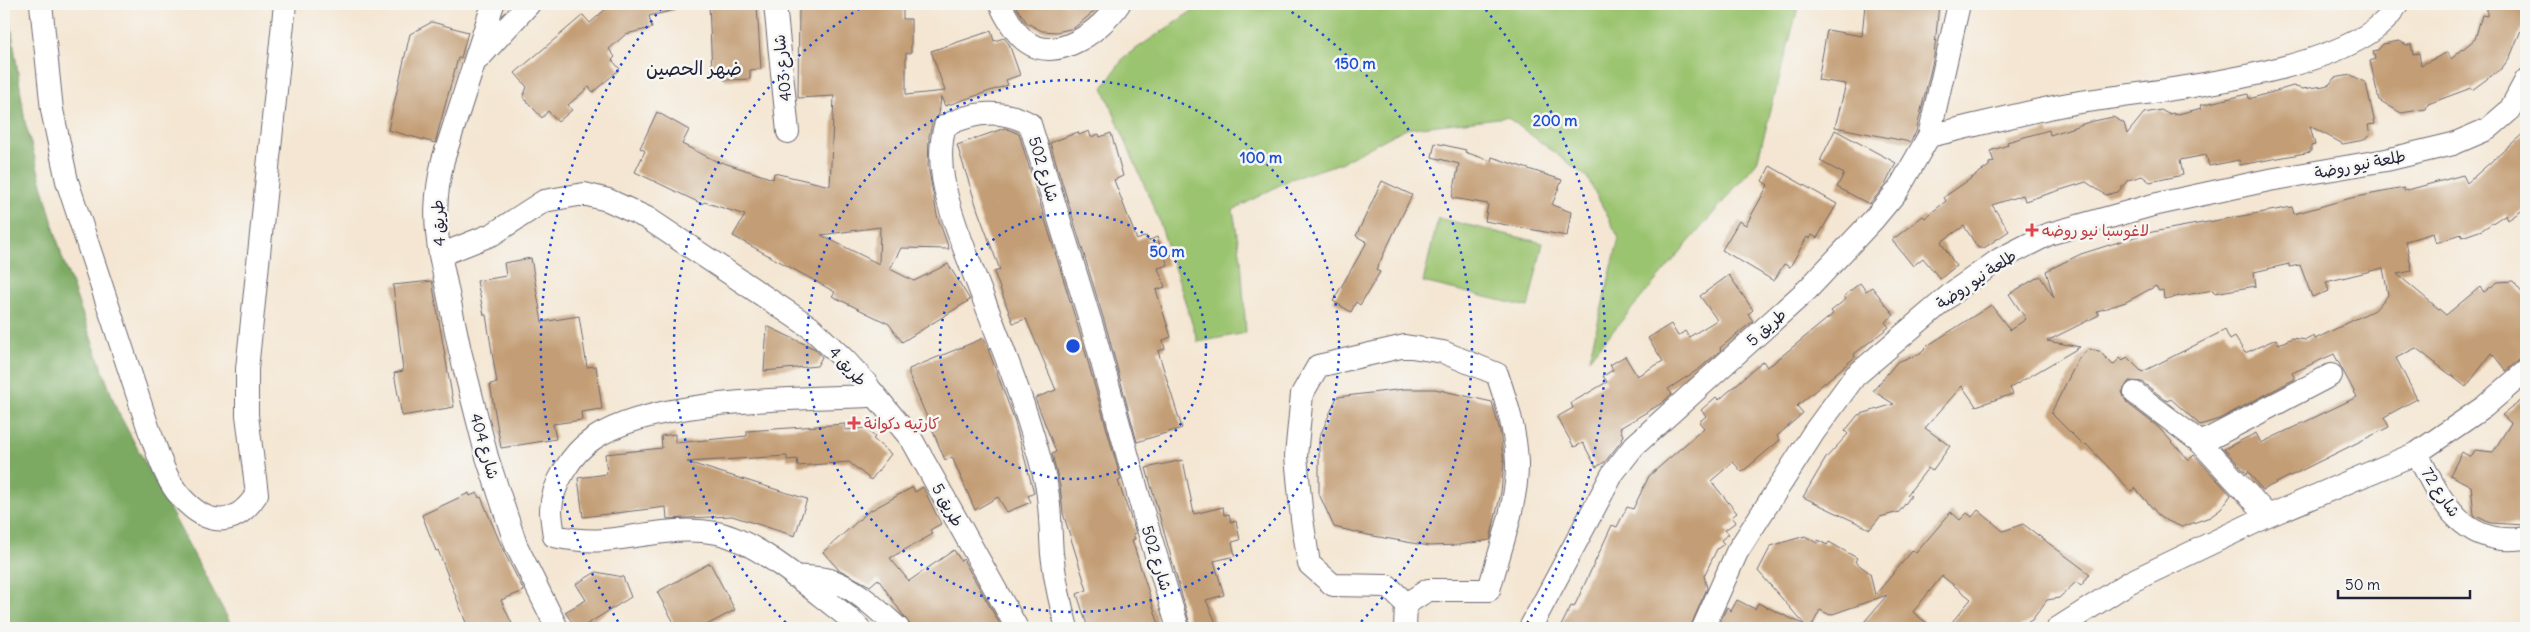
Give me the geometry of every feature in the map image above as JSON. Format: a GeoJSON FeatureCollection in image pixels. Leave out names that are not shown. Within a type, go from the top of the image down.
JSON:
{"type":"FeatureCollection","features":[{"type":"Feature","properties":{"kind":"street"},"geometry":{"type":"LineString","coordinates":[[41,4],[52,110],[67,181],[149,430],[165,469],[180,496],[200,514],[212,519],[227,520],[240,514],[257,494],[247,414],[248,369],[285,4]]}},
{"type":"Feature","properties":{"kind":"street","name":"طريق 4"},"geometry":{"type":"LineString","coordinates":[[493,4],[443,160],[437,186],[435,210],[440,255],[493,234],[544,200],[584,194],[608,200],[646,218],[810,327],[845,360],[869,388],[869,396],[740,403],[676,410],[623,424],[592,440],[574,457],[561,476],[551,509],[554,536],[590,542],[664,532],[696,531],[718,534],[741,542],[794,576],[848,617],[859,628]]}},
{"type":"Feature","properties":{"kind":"street"},"geometry":{"type":"LineString","coordinates":[[475,62],[529,4]]}},
{"type":"Feature","properties":{"kind":"street","name":"شارع 403"},"geometry":{"type":"LineString","coordinates":[[775,4],[788,132]]}},
{"type":"Feature","properties":{"kind":"street"},"geometry":{"type":"LineString","coordinates":[[1000,4],[1026,42],[1042,48],[1060,48],[1083,38],[1101,25],[1119,4]]}},
{"type":"Feature","properties":{"kind":"street","name":"طريق 5"},"geometry":{"type":"LineString","coordinates":[[1530,628],[1613,473],[1634,446],[1773,322],[1836,260],[1898,190],[1929,136],[1959,4]]}},
{"type":"Feature","properties":{"kind":"street"},"geometry":{"type":"LineString","coordinates":[[1929,136],[2072,104],[2271,71],[2332,53],[2370,34],[2393,11],[2396,4]]}},
{"type":"Feature","properties":{"kind":"street","name":"طلعة نيو روضة"},"geometry":{"type":"LineString","coordinates":[[1703,628],[1737,552],[1814,432],[1855,376],[1956,290],[2000,259],[2049,234],[2153,205],[2269,180],[2386,160],[2453,144],[2488,129],[2510,110],[2526,80]]}},
{"type":"Feature","properties":{"kind":"street","name":"شارع 502"},"geometry":{"type":"LineString","coordinates":[[1067,628],[1052,554],[1049,499],[1030,421],[976,282],[953,218],[945,186],[940,149],[944,126],[967,116],[987,113],[1004,114],[1019,118],[1030,124],[1041,154],[1094,333],[1142,509],[1178,628]]}},
{"type":"Feature","properties":{"kind":"street","name":"شارع 404"},"geometry":{"type":"LineString","coordinates":[[440,255],[460,351],[486,456],[516,545],[556,628]]}},
{"type":"Feature","properties":{"kind":"street"},"geometry":{"type":"LineString","coordinates":[[1405,628],[1406,604],[1388,586],[1333,584],[1309,564],[1302,519],[1296,456],[1302,394],[1318,366],[1406,346],[1443,352],[1498,374],[1510,414],[1517,464],[1512,502],[1489,590],[1428,590],[1406,604]]}},
{"type":"Feature","properties":{"kind":"street"},"geometry":{"type":"LineString","coordinates":[[2058,628],[2130,582],[2268,516],[2417,453],[2484,407],[2526,371]]}},
{"type":"Feature","properties":{"kind":"street"},"geometry":{"type":"LineString","coordinates":[[2201,443],[2331,375]]}},
{"type":"Feature","properties":{"kind":"street","name":"طريق 5"},"geometry":{"type":"LineString","coordinates":[[869,388],[912,440],[1016,628]]}},
{"type":"Feature","properties":{"kind":"street"},"geometry":{"type":"LineString","coordinates":[[2135,393],[2201,443],[2268,516]]}},
{"type":"Feature","properties":{"kind":"street","name":"شارع 72"},"geometry":{"type":"LineString","coordinates":[[2417,453],[2452,514],[2475,533],[2497,539],[2526,538]]}},
{"type":"Feature","properties":{"kind":"street"},"geometry":{"type":"LineString","coordinates":[[794,576],[831,580],[872,605],[898,628]]}},
{"type":"Feature","properties":{"kind":"green space"},"geometry":{"type":"Polygon","coordinates":[[[4,4],[6,4],[11,25],[25,122],[62,257],[117,410],[233,628],[4,628],[4,4]]]}},
{"type":"Feature","properties":{"kind":"green space"},"geometry":{"type":"Polygon","coordinates":[[[1209,4],[1799,4],[1757,162],[1589,359],[1619,238],[1587,177],[1507,117],[1404,129],[1341,163],[1291,179],[1233,210],[1241,259],[1246,333],[1198,342],[1159,220],[1103,88],[1124,57],[1189,13],[1209,4]]]}},
{"type":"Feature","properties":{"kind":"green space"},"geometry":{"type":"Polygon","coordinates":[[[1438,218],[1543,243],[1528,307],[1423,282],[1438,218]]]}},
{"type":"Feature","properties":{"kind":"building"},"geometry":{"type":"Polygon","coordinates":[[[606,4],[674,4],[675,10],[649,16],[652,28],[626,34],[609,49],[615,57],[612,60],[620,69],[593,92],[589,87],[568,105],[572,110],[558,122],[548,111],[542,118],[523,97],[527,87],[515,73],[583,15],[590,23],[607,8],[606,4]]]}},
{"type":"Feature","properties":{"kind":"building"},"geometry":{"type":"Polygon","coordinates":[[[709,4],[755,4],[757,6],[761,69],[750,70],[750,79],[724,80],[724,72],[712,72],[709,4]]]}},
{"type":"Feature","properties":{"kind":"building"},"geometry":{"type":"Polygon","coordinates":[[[799,4],[903,4],[903,19],[911,19],[911,53],[906,53],[906,95],[945,91],[931,51],[991,31],[994,41],[1004,38],[1009,44],[1020,75],[1006,80],[1008,85],[945,106],[941,97],[939,114],[932,123],[929,136],[928,166],[937,215],[949,249],[901,248],[890,269],[914,281],[948,264],[970,300],[902,342],[889,324],[832,296],[835,292],[733,236],[745,215],[704,202],[702,204],[635,172],[645,151],[640,148],[657,112],[689,130],[682,144],[720,163],[773,179],[774,173],[830,186],[834,96],[798,98],[799,4]],[[880,227],[821,235],[879,264],[880,227]]]}},
{"type":"Feature","properties":{"kind":"building"},"geometry":{"type":"Polygon","coordinates":[[[1014,4],[1103,4],[1074,28],[1057,32],[1042,31],[1027,23],[1014,4]]]}},
{"type":"Feature","properties":{"kind":"building"},"geometry":{"type":"Polygon","coordinates":[[[1865,4],[1939,4],[1934,56],[1916,132],[1910,142],[1835,127],[1846,84],[1818,80],[1827,30],[1862,36],[1865,4]]]}},
{"type":"Feature","properties":{"kind":"building"},"geometry":{"type":"Polygon","coordinates":[[[2487,4],[2523,4],[2523,8],[2526,8],[2526,18],[2510,57],[2502,68],[2472,90],[2471,88],[2428,104],[2426,109],[2401,113],[2379,100],[2370,61],[2375,59],[2373,51],[2378,50],[2383,44],[2399,41],[2407,45],[2411,44],[2413,54],[2419,53],[2421,65],[2448,52],[2451,59],[2475,39],[2482,15],[2487,16],[2487,4]]]}},
{"type":"Feature","properties":{"kind":"building"},"geometry":{"type":"Polygon","coordinates":[[[432,22],[468,32],[461,58],[458,58],[435,143],[388,130],[410,34],[432,22]]]}},
{"type":"Feature","properties":{"kind":"building"},"geometry":{"type":"Polygon","coordinates":[[[2351,75],[2366,83],[2375,124],[2368,125],[2370,135],[2364,140],[2343,144],[2310,126],[2315,145],[2311,146],[2311,152],[2240,165],[2239,160],[2209,166],[2206,155],[2180,160],[2183,175],[2150,182],[2142,176],[2128,180],[2118,192],[2106,195],[2086,182],[2025,201],[2023,195],[1992,205],[2009,231],[1984,248],[1978,248],[1964,226],[1941,242],[1956,266],[1940,279],[1923,258],[1913,266],[1892,240],[1946,201],[1944,197],[1989,166],[1989,163],[1994,162],[1990,151],[2008,145],[2007,142],[2049,130],[2050,135],[2089,122],[2113,117],[2124,123],[2127,134],[2144,113],[2161,110],[2168,114],[2174,113],[2174,115],[2202,108],[2201,105],[2248,94],[2249,99],[2293,86],[2302,89],[2324,86],[2330,84],[2334,78],[2351,75]]]}},
{"type":"Feature","properties":{"kind":"building"},"geometry":{"type":"Polygon","coordinates":[[[1005,128],[1019,134],[1081,337],[1121,480],[1118,481],[1136,533],[1133,534],[1135,539],[1132,540],[1160,628],[1088,628],[1077,594],[1087,590],[1063,513],[1060,486],[1052,454],[1056,452],[1035,398],[1056,390],[1026,319],[1013,323],[994,272],[1000,270],[978,211],[957,145],[1005,128]]]}},
{"type":"Feature","properties":{"kind":"building"},"geometry":{"type":"Polygon","coordinates":[[[1835,130],[1896,163],[1884,187],[1869,204],[1837,187],[1844,174],[1820,161],[1835,130]]]}},
{"type":"Feature","properties":{"kind":"building"},"geometry":{"type":"Polygon","coordinates":[[[1089,131],[1091,137],[1099,134],[1100,137],[1111,133],[1123,176],[1114,180],[1137,240],[1146,236],[1148,241],[1157,237],[1168,265],[1158,268],[1165,287],[1156,290],[1171,337],[1163,340],[1165,349],[1158,351],[1182,428],[1137,442],[1107,330],[1050,143],[1078,132],[1079,135],[1089,131]]]}},
{"type":"Feature","properties":{"kind":"building"},"geometry":{"type":"Polygon","coordinates":[[[2526,131],[2526,208],[2508,220],[2506,214],[2482,230],[2462,237],[2461,234],[2436,243],[2433,233],[2406,241],[2412,271],[2397,274],[2446,315],[2480,287],[2484,292],[2498,282],[2513,281],[2526,298],[2526,358],[2518,361],[2506,371],[2492,353],[2466,387],[2416,348],[2396,358],[2417,399],[2384,417],[2389,427],[2262,490],[2248,471],[2247,474],[2224,449],[2256,433],[2261,443],[2357,397],[2334,354],[2292,373],[2295,379],[2219,419],[2200,425],[2171,399],[2167,401],[2142,382],[2129,381],[2122,392],[2127,403],[2158,427],[2189,460],[2194,455],[2231,495],[2221,509],[2210,517],[2182,527],[2161,518],[2135,488],[2131,491],[2086,444],[2084,446],[2051,413],[2079,358],[2089,349],[2099,351],[2113,365],[2120,358],[2123,361],[2127,357],[2142,372],[2225,330],[2230,340],[2235,337],[2245,353],[2276,339],[2279,344],[2292,338],[2306,340],[2314,336],[2315,339],[2376,309],[2388,295],[2383,268],[2326,282],[2329,291],[2312,297],[2300,265],[2289,267],[2289,264],[2254,272],[2256,286],[2214,293],[2213,290],[2164,299],[2163,290],[2159,291],[2156,286],[2126,302],[2097,311],[2099,315],[2047,341],[2080,347],[2010,388],[2013,394],[1976,406],[1962,386],[1925,428],[1950,446],[1932,471],[1928,468],[1907,495],[1911,496],[1899,512],[1880,517],[1870,529],[1803,497],[1826,458],[1848,434],[1845,431],[1858,415],[1894,404],[1873,391],[1897,362],[1919,354],[1927,346],[1991,305],[2010,330],[2026,319],[2009,294],[2040,276],[2054,298],[2046,271],[2081,254],[2147,233],[2292,207],[2294,214],[2351,198],[2404,188],[2404,191],[2463,175],[2467,183],[2526,131]]]}},
{"type":"Feature","properties":{"kind":"building"},"geometry":{"type":"Polygon","coordinates":[[[1435,143],[1466,150],[1465,152],[1491,161],[1492,157],[1562,180],[1552,205],[1571,212],[1567,236],[1485,221],[1488,204],[1452,198],[1459,164],[1432,157],[1435,143]]]}},
{"type":"Feature","properties":{"kind":"building"},"geometry":{"type":"Polygon","coordinates":[[[1770,166],[1837,204],[1817,238],[1812,235],[1810,239],[1807,237],[1790,267],[1784,264],[1774,281],[1722,250],[1739,221],[1746,225],[1768,185],[1762,181],[1770,166]]]}},
{"type":"Feature","properties":{"kind":"building"},"geometry":{"type":"Polygon","coordinates":[[[1382,181],[1412,195],[1376,270],[1380,272],[1360,305],[1356,302],[1351,312],[1333,301],[1367,242],[1356,236],[1382,181]]]}},
{"type":"Feature","properties":{"kind":"building"},"geometry":{"type":"Polygon","coordinates":[[[531,258],[542,322],[579,316],[587,367],[596,366],[602,409],[581,412],[582,420],[553,424],[556,439],[501,448],[490,384],[497,383],[486,315],[484,315],[477,281],[506,276],[504,263],[531,258]]]}},
{"type":"Feature","properties":{"kind":"building"},"geometry":{"type":"Polygon","coordinates":[[[1729,275],[1753,310],[1748,314],[1753,321],[1720,348],[1721,350],[1699,369],[1668,389],[1672,394],[1662,403],[1620,428],[1623,436],[1622,440],[1605,462],[1596,467],[1583,443],[1574,447],[1557,417],[1573,408],[1571,403],[1607,382],[1603,376],[1613,370],[1610,365],[1625,356],[1637,376],[1663,361],[1648,338],[1671,324],[1678,336],[1685,331],[1689,337],[1717,320],[1700,296],[1729,275]]]}},
{"type":"Feature","properties":{"kind":"building"},"geometry":{"type":"Polygon","coordinates":[[[432,281],[454,407],[402,416],[394,373],[403,371],[393,285],[432,281]]]}},
{"type":"Feature","properties":{"kind":"building"},"geometry":{"type":"Polygon","coordinates":[[[1860,283],[1866,291],[1872,287],[1894,315],[1885,322],[1889,327],[1854,354],[1855,357],[1797,406],[1803,413],[1777,436],[1780,440],[1742,472],[1733,462],[1711,481],[1737,513],[1732,517],[1736,522],[1725,530],[1729,534],[1721,540],[1724,544],[1717,549],[1704,576],[1707,588],[1690,628],[1560,628],[1571,606],[1574,607],[1612,525],[1617,527],[1627,507],[1633,509],[1649,476],[1704,428],[1699,422],[1706,416],[1701,410],[1716,397],[1719,400],[1763,361],[1767,367],[1772,364],[1833,314],[1831,311],[1846,299],[1844,296],[1860,283]]]}},
{"type":"Feature","properties":{"kind":"building"},"geometry":{"type":"Polygon","coordinates":[[[767,326],[815,349],[822,357],[817,366],[764,371],[767,326]]]}},
{"type":"Feature","properties":{"kind":"building"},"geometry":{"type":"Polygon","coordinates":[[[984,338],[1014,419],[1034,493],[1028,496],[1031,502],[1007,512],[998,497],[975,510],[952,457],[945,460],[909,375],[909,369],[984,338]]]}},
{"type":"Feature","properties":{"kind":"building"},"geometry":{"type":"Polygon","coordinates":[[[1404,389],[1435,389],[1492,402],[1500,431],[1504,463],[1501,492],[1490,540],[1459,545],[1429,546],[1334,527],[1319,494],[1319,438],[1337,397],[1404,389]]]}},
{"type":"Feature","properties":{"kind":"building"},"geometry":{"type":"Polygon","coordinates":[[[2526,397],[2526,525],[2490,523],[2474,515],[2471,486],[2450,475],[2462,452],[2471,457],[2475,450],[2493,452],[2511,423],[2502,415],[2526,397]]]}},
{"type":"Feature","properties":{"kind":"building"},"geometry":{"type":"Polygon","coordinates":[[[845,424],[845,430],[865,428],[875,437],[873,439],[891,454],[871,480],[849,462],[798,466],[797,459],[787,460],[787,456],[687,462],[807,499],[795,536],[732,516],[667,519],[666,507],[583,517],[578,478],[607,474],[605,454],[662,448],[661,436],[675,434],[675,443],[747,436],[747,431],[845,424]]]}},
{"type":"Feature","properties":{"kind":"building"},"geometry":{"type":"Polygon","coordinates":[[[1183,460],[1194,514],[1223,507],[1224,515],[1229,514],[1231,522],[1236,521],[1240,540],[1232,542],[1235,556],[1214,561],[1224,595],[1206,600],[1216,623],[1204,628],[1191,628],[1146,468],[1183,460]]]}},
{"type":"Feature","properties":{"kind":"building"},"geometry":{"type":"Polygon","coordinates":[[[913,487],[915,492],[923,487],[941,524],[930,530],[933,534],[890,558],[909,581],[954,550],[961,561],[963,559],[1002,628],[912,628],[878,579],[870,586],[838,569],[823,552],[868,512],[913,487]]]}},
{"type":"Feature","properties":{"kind":"building"},"geometry":{"type":"Polygon","coordinates":[[[469,493],[470,496],[477,493],[479,498],[481,497],[504,552],[524,591],[501,600],[514,628],[468,628],[438,550],[436,551],[422,515],[469,493]]]}},
{"type":"Feature","properties":{"kind":"building"},"geometry":{"type":"Polygon","coordinates":[[[1978,510],[2003,531],[2023,524],[2090,574],[2081,586],[2076,582],[2059,598],[2047,600],[2032,620],[2017,628],[1947,628],[1971,599],[1942,576],[1913,612],[1933,628],[1859,628],[1887,595],[1830,615],[1820,610],[1811,628],[1717,628],[1727,607],[1731,611],[1737,600],[1755,609],[1758,603],[1805,625],[1758,571],[1771,546],[1805,536],[1817,543],[1818,540],[1827,545],[1829,542],[1857,558],[1855,562],[1870,573],[1875,595],[1913,550],[1916,553],[1951,512],[1960,520],[1967,513],[1972,517],[1978,510]]]}},
{"type":"Feature","properties":{"kind":"building"},"geometry":{"type":"Polygon","coordinates":[[[710,563],[735,610],[701,628],[677,628],[657,592],[710,563]]]}},
{"type":"Feature","properties":{"kind":"building"},"geometry":{"type":"Polygon","coordinates":[[[596,572],[623,577],[631,597],[581,628],[576,628],[565,612],[586,600],[576,584],[596,572]]]}},
{"type":"Feature","properties":{"kind":"place","name":"لاغوسبا نيو روضه"},"geometry":{"type":"Point","coordinates":[2032,230]}},
{"type":"Feature","properties":{"kind":"place","name":"كارتيه دكوانة"},"geometry":{"type":"Point","coordinates":[854,423]}},
{"type":"Feature","properties":{"kind":"district","name":"ضهر الحصين"},"geometry":{"type":"Point","coordinates":[694,68]}}]}
